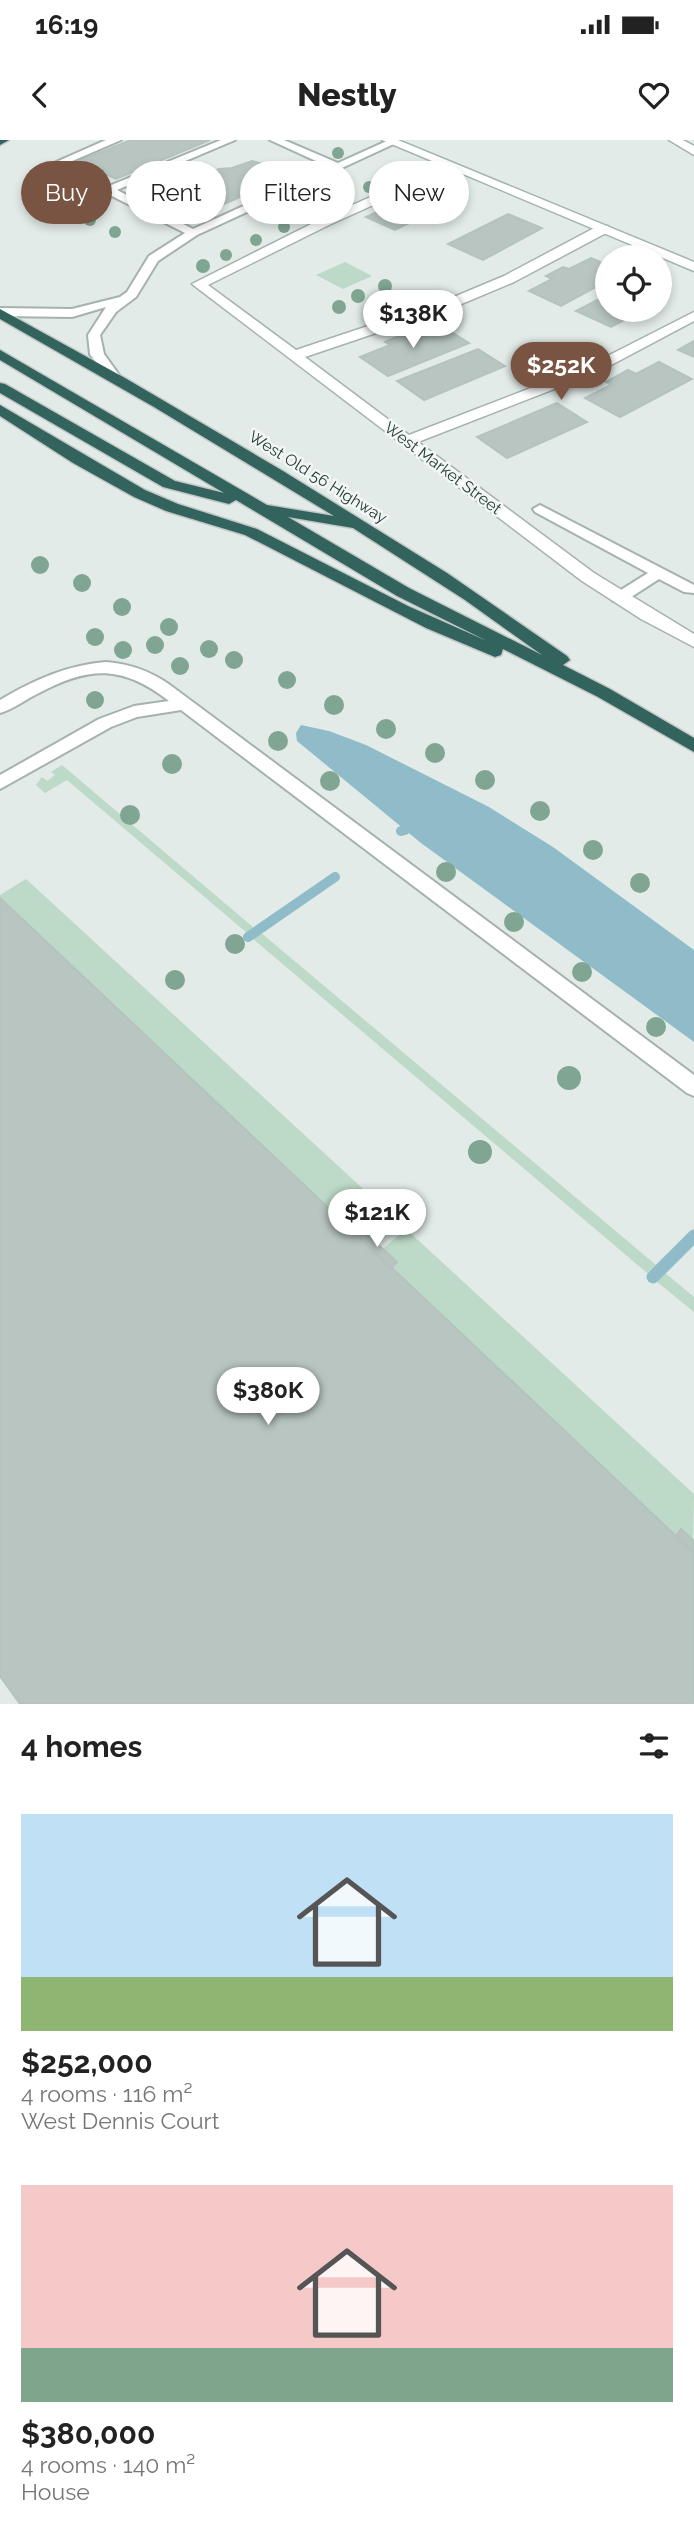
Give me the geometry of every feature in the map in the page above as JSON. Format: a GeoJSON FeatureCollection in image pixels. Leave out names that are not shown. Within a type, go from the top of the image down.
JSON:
{"type":"FeatureCollection","features":[{"type":"Feature","properties":{"kind":"highway","name":"West Old 56 Highway"},"geometry":{"type":"LineString","coordinates":[[0,312],[112,375],[361,526],[492,609],[604,693]]}},
{"type":"Feature","properties":{"kind":"highway","name":"West Old 56 Highway"},"geometry":{"type":"LineString","coordinates":[[0,354],[402,592],[604,693],[694,746]]}},
{"type":"Feature","properties":{"kind":"highway"},"geometry":{"type":"LineString","coordinates":[[0,387],[169,484],[259,507],[361,526]]}},
{"type":"Feature","properties":{"kind":"highway"},"geometry":{"type":"LineString","coordinates":[[0,409],[111,480],[163,504],[247,530],[443,632],[604,693]]}},
{"type":"Feature","properties":{"kind":"street"},"geometry":{"type":"LineString","coordinates":[[675,140],[694,151]]}},
{"type":"Feature","properties":{"kind":"street"},"geometry":{"type":"LineString","coordinates":[[390,141],[437,161]]}},
{"type":"Feature","properties":{"kind":"street"},"geometry":{"type":"LineString","coordinates":[[469,174],[694,267]]}},
{"type":"Feature","properties":{"kind":"street","name":"West Market Street"},"geometry":{"type":"LineString","coordinates":[[369,202],[199,284],[619,598],[694,641]]}},
{"type":"Feature","properties":{"kind":"street"},"geometry":{"type":"LineString","coordinates":[[294,356],[454,302],[509,279],[603,229]]}},
{"type":"Feature","properties":{"kind":"street"},"geometry":{"type":"LineString","coordinates":[[406,441],[593,369],[694,316]]}},
{"type":"Feature","properties":{"kind":"lane"},"geometry":{"type":"LineString","coordinates":[[64,161],[116,140]]}},
{"type":"Feature","properties":{"kind":"lane"},"geometry":{"type":"LineString","coordinates":[[112,188],[230,140]]}},
{"type":"Feature","properties":{"kind":"lane"},"geometry":{"type":"LineString","coordinates":[[275,140],[325,161]]}},
{"type":"Feature","properties":{"kind":"lane"},"geometry":{"type":"LineString","coordinates":[[351,161],[390,141]]}},
{"type":"Feature","properties":{"kind":"lane"},"geometry":{"type":"LineString","coordinates":[[112,192],[193,233]]}},
{"type":"Feature","properties":{"kind":"lane"},"geometry":{"type":"LineString","coordinates":[[112,375],[97,354],[94,335],[111,309],[132,294],[153,259],[193,233],[240,212]]}},
{"type":"Feature","properties":{"kind":"lane"},"geometry":{"type":"LineString","coordinates":[[0,312],[72,313],[132,294]]}},
{"type":"Feature","properties":{"kind":"lane"},"geometry":{"type":"LineString","coordinates":[[540,509],[690,589]]}},
{"type":"Feature","properties":{"kind":"lane"},"geometry":{"type":"LineString","coordinates":[[619,598],[659,572]]}},
{"type":"Feature","properties":{"kind":"lane"},"geometry":{"type":"LineString","coordinates":[[0,707],[65,674],[89,667],[119,668],[143,675],[694,1087]]}},
{"type":"Feature","properties":{"kind":"lane"},"geometry":{"type":"LineString","coordinates":[[0,783],[105,723],[134,712],[184,704]]}},
{"type":"Feature","properties":{"kind":"green space"},"geometry":{"type":"Polygon","coordinates":[[[345,262],[372,276],[343,289],[316,275],[345,262]]]}},
{"type":"Feature","properties":{"kind":"green space"},"geometry":{"type":"Polygon","coordinates":[[[62,765],[254,928],[247,933],[67,780],[45,793],[36,785],[42,777],[47,781],[55,775],[51,772],[62,765]]]}},
{"type":"Feature","properties":{"kind":"green space"},"geometry":{"type":"Polygon","coordinates":[[[26,879],[398,1221],[369,1246],[0,898],[0,895],[26,879]]]}},
{"type":"Feature","properties":{"kind":"green space"},"geometry":{"type":"Polygon","coordinates":[[[260,932],[656,1265],[647,1273],[252,938],[260,932]]]}},
{"type":"Feature","properties":{"kind":"green space"},"geometry":{"type":"Polygon","coordinates":[[[406,1229],[694,1494],[693,1553],[377,1254],[406,1229]]]}},
{"type":"Feature","properties":{"kind":"green space"},"geometry":{"type":"Polygon","coordinates":[[[664,1272],[694,1297],[694,1312],[656,1281],[664,1272]]]}},
{"type":"Feature","properties":{"kind":"water"},"geometry":{"type":"Polygon","coordinates":[[[301,725],[329,731],[366,745],[489,807],[553,847],[694,950],[694,1042],[421,843],[297,741],[296,733],[301,725]]]}},
{"type":"Feature","properties":{"kind":"building"},"geometry":{"type":"Polygon","coordinates":[[[131,140],[210,140],[159,161],[126,161],[126,175],[116,179],[112,177],[112,161],[78,161],[131,140]]]}},
{"type":"Feature","properties":{"kind":"building"},"geometry":{"type":"Polygon","coordinates":[[[240,165],[240,197],[226,203],[226,168],[240,165]]]}},
{"type":"Feature","properties":{"kind":"building"},"geometry":{"type":"Polygon","coordinates":[[[508,214],[542,228],[483,260],[448,244],[508,214]]]}},
{"type":"Feature","properties":{"kind":"building"},"geometry":{"type":"Polygon","coordinates":[[[382,224],[407,224],[395,230],[382,224]]]}},
{"type":"Feature","properties":{"kind":"building"},"geometry":{"type":"Polygon","coordinates":[[[591,258],[595,260],[595,288],[561,306],[529,291],[552,279],[546,276],[563,267],[569,269],[591,258]]]}},
{"type":"Feature","properties":{"kind":"building"},"geometry":{"type":"Polygon","coordinates":[[[595,301],[595,320],[576,311],[595,301]]]}},
{"type":"Feature","properties":{"kind":"building"},"geometry":{"type":"Polygon","coordinates":[[[600,322],[621,322],[611,327],[600,322]]]}},
{"type":"Feature","properties":{"kind":"building"},"geometry":{"type":"Polygon","coordinates":[[[442,326],[469,343],[388,376],[360,357],[390,345],[385,342],[406,333],[412,337],[442,326]]]}},
{"type":"Feature","properties":{"kind":"building"},"geometry":{"type":"Polygon","coordinates":[[[694,341],[694,357],[678,350],[694,341]]]}},
{"type":"Feature","properties":{"kind":"building"},"geometry":{"type":"Polygon","coordinates":[[[478,349],[505,366],[424,400],[397,381],[478,349]]]}},
{"type":"Feature","properties":{"kind":"building"},"geometry":{"type":"Polygon","coordinates":[[[659,362],[692,379],[620,417],[585,398],[611,385],[606,382],[628,370],[636,374],[659,362]]]}},
{"type":"Feature","properties":{"kind":"building"},"geometry":{"type":"Polygon","coordinates":[[[557,403],[587,422],[507,458],[477,437],[557,403]]]}},
{"type":"Feature","properties":{"kind":"building"},"geometry":{"type":"Polygon","coordinates":[[[0,898],[694,1553],[694,1704],[20,1704],[0,1676],[0,898]]]}},
{"type":"Feature","properties":{"kind":"building"},"geometry":{"type":"Polygon","coordinates":[[[361,1229],[397,1262],[391,1268],[355,1233],[361,1229]]]}},
{"type":"Feature","properties":{"kind":"building"},"geometry":{"type":"Polygon","coordinates":[[[681,1529],[694,1541],[694,1553],[676,1536],[681,1529]]]}},
{"type":"Feature","properties":{"kind":"waterway"},"geometry":{"type":"LineString","coordinates":[[401,831],[405,830]]}},
{"type":"Feature","properties":{"kind":"waterway"},"geometry":{"type":"LineString","coordinates":[[248,937],[335,877]]}},
{"type":"Feature","properties":{"kind":"waterway"},"geometry":{"type":"LineString","coordinates":[[653,1277],[694,1236]]}}]}
